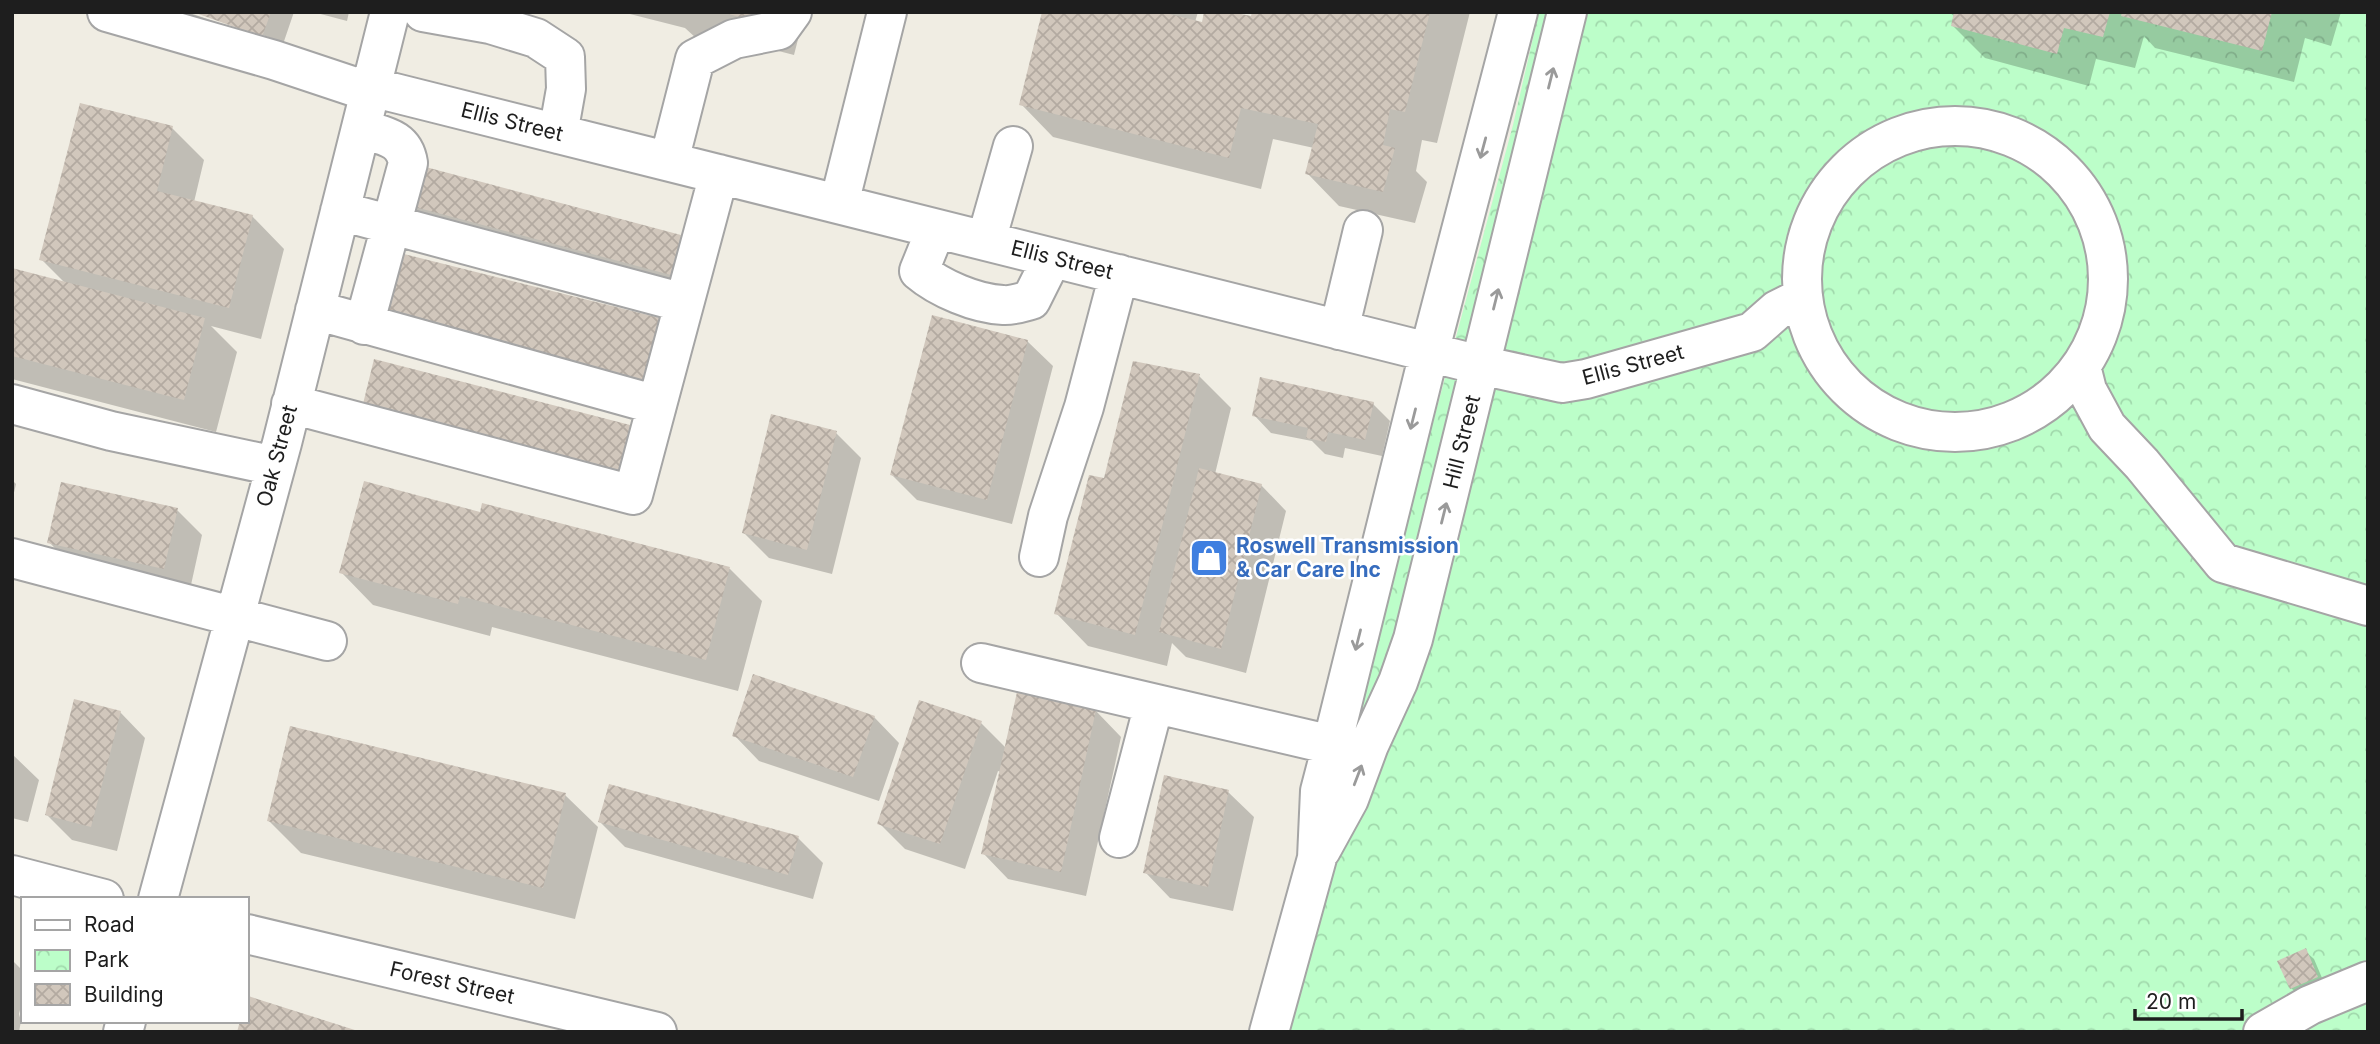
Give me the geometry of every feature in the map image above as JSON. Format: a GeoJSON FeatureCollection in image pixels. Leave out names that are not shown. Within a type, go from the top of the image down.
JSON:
{"type":"FeatureCollection","features":[{"type":"Feature","properties":{"kind":"street","name":"Ellis Street"},"geometry":{"type":"LineString","coordinates":[[107,12],[371,89],[669,161],[1430,353],[1562,383],[1586,379],[1752,332],[1783,341],[1808,314]]}},
{"type":"Feature","properties":{"kind":"street","name":"Oak Street"},"geometry":{"type":"LineString","coordinates":[[159,897],[275,466],[390,12]]}},
{"type":"Feature","properties":{"kind":"street"},"geometry":{"type":"LineString","coordinates":[[424,12],[490,24],[536,38],[565,57],[566,89],[558,134]]}},
{"type":"Feature","properties":{"kind":"street"},"geometry":{"type":"LineString","coordinates":[[669,161],[695,59],[734,39],[779,30],[792,12]]}},
{"type":"Feature","properties":{"kind":"street"},"geometry":{"type":"LineString","coordinates":[[839,204],[887,12]]}},
{"type":"Feature","properties":{"kind":"street","name":"Hill Street"},"geometry":{"type":"LineString","coordinates":[[1269,1032],[1317,858],[1320,791],[1518,12]]}},
{"type":"Feature","properties":{"kind":"street","name":"Hill Street"},"geometry":{"type":"LineString","coordinates":[[1317,858],[1349,799],[1413,639],[1567,12]]}},
{"type":"Feature","properties":{"kind":"street"},"geometry":{"type":"LineString","coordinates":[[1953,124],[2008,133],[2056,162],[2084,197],[2091,206],[2108,259],[2105,316],[2081,366],[2047,403],[1997,427],[1937,433],[1878,414],[1833,374],[1808,314],[1801,263],[1817,209],[1851,164],[1898,135],[1953,124]]}},
{"type":"Feature","properties":{"kind":"street"},"geometry":{"type":"LineString","coordinates":[[361,129],[397,141],[406,153],[408,163],[364,324]]}},
{"type":"Feature","properties":{"kind":"street"},"geometry":{"type":"LineString","coordinates":[[986,241],[1013,146]]}},
{"type":"Feature","properties":{"kind":"street"},"geometry":{"type":"LineString","coordinates":[[291,404],[633,495],[719,174]]}},
{"type":"Feature","properties":{"kind":"street"},"geometry":{"type":"LineString","coordinates":[[340,211],[684,303]]}},
{"type":"Feature","properties":{"kind":"street"},"geometry":{"type":"LineString","coordinates":[[936,229],[919,271],[934,284],[963,296],[1004,306],[1031,300],[1052,258]]}},
{"type":"Feature","properties":{"kind":"street"},"geometry":{"type":"LineString","coordinates":[[1339,330],[1363,230]]}},
{"type":"Feature","properties":{"kind":"street"},"geometry":{"type":"LineString","coordinates":[[1039,557],[1048,516],[1084,407],[1119,274]]}},
{"type":"Feature","properties":{"kind":"street"},"geometry":{"type":"LineString","coordinates":[[315,310],[657,405]]}},
{"type":"Feature","properties":{"kind":"street"},"geometry":{"type":"LineString","coordinates":[[2081,366],[2087,390],[2107,427],[2142,464],[2223,563],[2368,606]]}},
{"type":"Feature","properties":{"kind":"street"},"geometry":{"type":"LineString","coordinates":[[2047,403],[2107,427]]}},
{"type":"Feature","properties":{"kind":"street"},"geometry":{"type":"LineString","coordinates":[[12,404],[111,431],[275,466]]}},
{"type":"Feature","properties":{"kind":"street"},"geometry":{"type":"LineString","coordinates":[[12,558],[327,640]]}},
{"type":"Feature","properties":{"kind":"street"},"geometry":{"type":"LineString","coordinates":[[981,663],[1332,745]]}},
{"type":"Feature","properties":{"kind":"street"},"geometry":{"type":"LineString","coordinates":[[1119,838],[1154,704]]}},
{"type":"Feature","properties":{"kind":"street"},"geometry":{"type":"LineString","coordinates":[[12,875],[96,897]]}},
{"type":"Feature","properties":{"kind":"street","name":"Forest Street"},"geometry":{"type":"LineString","coordinates":[[248,934],[583,1023],[657,1032]]}},
{"type":"Feature","properties":{"kind":"street"},"geometry":{"type":"LineString","coordinates":[[2263,1032],[2310,1005],[2368,981]]}},
{"type":"Feature","properties":{"kind":"green space"},"geometry":{"type":"Polygon","coordinates":[[[1539,12],[2368,12],[2368,1032],[1269,1032],[1513,125],[1539,12]]]}},
{"type":"Feature","properties":{"kind":"building"},"geometry":{"type":"Polygon","coordinates":[[[193,12],[271,12],[262,37],[193,12]]]}},
{"type":"Feature","properties":{"kind":"building"},"geometry":{"type":"Polygon","coordinates":[[[721,12],[765,12],[762,23],[721,12]]]}},
{"type":"Feature","properties":{"kind":"building"},"geometry":{"type":"Polygon","coordinates":[[[1042,12],[1161,12],[1202,22],[1204,12],[1231,12],[1251,16],[1252,12],[1430,12],[1405,112],[1390,109],[1383,145],[1395,148],[1383,192],[1305,174],[1318,124],[1241,108],[1229,158],[1019,105],[1042,12]]]}},
{"type":"Feature","properties":{"kind":"building"},"geometry":{"type":"Polygon","coordinates":[[[1954,12],[2110,12],[2103,37],[2064,28],[2057,54],[1951,26],[1954,12]]]}},
{"type":"Feature","properties":{"kind":"building"},"geometry":{"type":"Polygon","coordinates":[[[2122,12],[2272,12],[2262,51],[2121,16],[2122,12]]]}},
{"type":"Feature","properties":{"kind":"building"},"geometry":{"type":"Polygon","coordinates":[[[80,103],[173,126],[157,191],[253,215],[229,308],[39,260],[80,103]]]}},
{"type":"Feature","properties":{"kind":"building"},"geometry":{"type":"Polygon","coordinates":[[[422,166],[681,235],[671,275],[411,206],[422,166]]]}},
{"type":"Feature","properties":{"kind":"building"},"geometry":{"type":"Polygon","coordinates":[[[400,253],[660,318],[644,383],[384,317],[400,253]]]}},
{"type":"Feature","properties":{"kind":"building"},"geometry":{"type":"Polygon","coordinates":[[[12,268],[205,318],[184,400],[12,356],[12,268]]]}},
{"type":"Feature","properties":{"kind":"building"},"geometry":{"type":"Polygon","coordinates":[[[932,315],[1028,340],[987,500],[890,475],[932,315]]]}},
{"type":"Feature","properties":{"kind":"building"},"geometry":{"type":"Polygon","coordinates":[[[374,359],[634,426],[622,475],[362,408],[374,359]]]}},
{"type":"Feature","properties":{"kind":"building"},"geometry":{"type":"Polygon","coordinates":[[[1133,361],[1200,374],[1135,635],[1054,614],[1089,475],[1104,478],[1133,361]]]}},
{"type":"Feature","properties":{"kind":"building"},"geometry":{"type":"Polygon","coordinates":[[[1260,377],[1374,402],[1365,440],[1328,432],[1326,442],[1306,438],[1308,428],[1252,416],[1260,377]]]}},
{"type":"Feature","properties":{"kind":"building"},"geometry":{"type":"Polygon","coordinates":[[[771,414],[837,431],[807,550],[742,533],[771,414]]]}},
{"type":"Feature","properties":{"kind":"building"},"geometry":{"type":"Polygon","coordinates":[[[1199,468],[1262,484],[1221,649],[1159,632],[1199,468]]]}},
{"type":"Feature","properties":{"kind":"building"},"geometry":{"type":"Polygon","coordinates":[[[364,481],[480,512],[482,503],[730,567],[706,660],[460,596],[458,604],[339,573],[364,481]]]}},
{"type":"Feature","properties":{"kind":"building"},"geometry":{"type":"Polygon","coordinates":[[[61,482],[178,508],[164,569],[47,543],[61,482]]]}},
{"type":"Feature","properties":{"kind":"building"},"geometry":{"type":"Polygon","coordinates":[[[753,674],[875,716],[853,777],[732,736],[753,674]]]}},
{"type":"Feature","properties":{"kind":"building"},"geometry":{"type":"Polygon","coordinates":[[[1017,692],[1096,710],[1061,872],[981,854],[1017,692]]]}},
{"type":"Feature","properties":{"kind":"building"},"geometry":{"type":"Polygon","coordinates":[[[74,699],[121,711],[91,827],[45,815],[74,699]]]}},
{"type":"Feature","properties":{"kind":"building"},"geometry":{"type":"Polygon","coordinates":[[[919,700],[982,721],[940,844],[877,824],[919,700]]]}},
{"type":"Feature","properties":{"kind":"building"},"geometry":{"type":"Polygon","coordinates":[[[290,726],[566,793],[543,888],[267,821],[290,726]]]}},
{"type":"Feature","properties":{"kind":"building"},"geometry":{"type":"Polygon","coordinates":[[[1164,775],[1229,790],[1208,887],[1143,873],[1164,775]]]}},
{"type":"Feature","properties":{"kind":"building"},"geometry":{"type":"Polygon","coordinates":[[[609,784],[799,836],[788,875],[598,822],[609,784]]]}},
{"type":"Feature","properties":{"kind":"building"},"geometry":{"type":"Polygon","coordinates":[[[2306,948],[2318,977],[2290,989],[2277,961],[2306,948]]]}},
{"type":"Feature","properties":{"kind":"building"},"geometry":{"type":"Polygon","coordinates":[[[248,996],[358,1031],[358,1032],[237,1032],[239,1023],[248,1023],[248,996]]]}},
{"type":"Feature","properties":{"kind":"place","name":"Roswell Transmission & Car Care Inc"},"geometry":{"type":"Point","coordinates":[1209,558]}}]}
